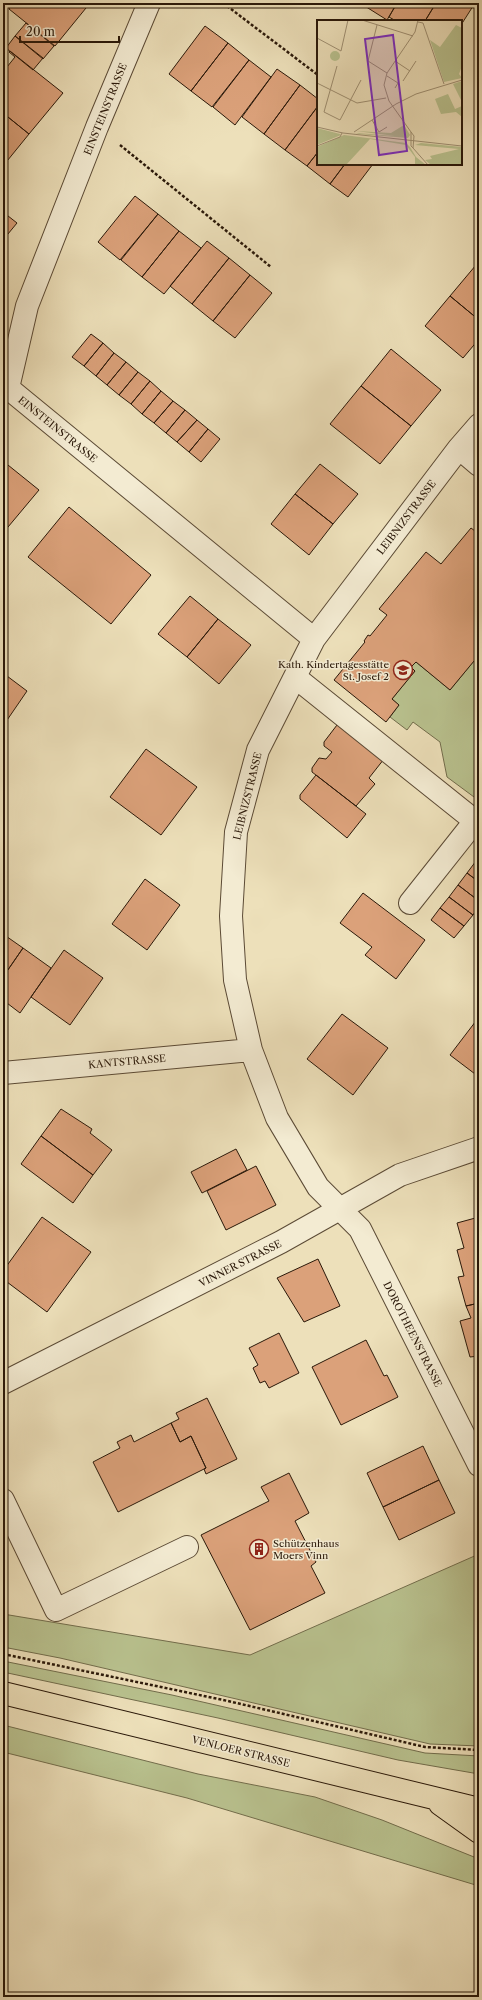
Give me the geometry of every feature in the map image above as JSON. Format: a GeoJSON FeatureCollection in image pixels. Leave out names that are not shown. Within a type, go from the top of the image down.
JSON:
{"type":"FeatureCollection","features":[{"type":"Feature","properties":{"kind":"main road","name":"VENLOER STRASSE"},"geometry":{"type":"LineString","coordinates":[[3,1693],[479,1809]]}},
{"type":"Feature","properties":{"kind":"main road"},"geometry":{"type":"LineString","coordinates":[[433,1798],[479,1832]]}},
{"type":"Feature","properties":{"kind":"street","name":"EINSTEINSTRASSE"},"geometry":{"type":"LineString","coordinates":[[149,3],[97,127],[27,306],[8,388],[314,639]]}},
{"type":"Feature","properties":{"kind":"street","name":"LEIBNIZSTRASSE"},"geometry":{"type":"LineString","coordinates":[[340,1209],[318,1187],[277,1118],[251,1050],[235,973],[231,916],[236,832],[258,750],[314,639],[459,448],[479,425]]}},
{"type":"Feature","properties":{"kind":"street"},"geometry":{"type":"LineString","coordinates":[[459,448],[479,465]]}},
{"type":"Feature","properties":{"kind":"street"},"geometry":{"type":"LineString","coordinates":[[295,677],[475,821],[410,902]]}},
{"type":"Feature","properties":{"kind":"street","name":"KANTSTRASSE"},"geometry":{"type":"LineString","coordinates":[[3,1073],[251,1050]]}},
{"type":"Feature","properties":{"kind":"street","name":"VINNER STRASSE"},"geometry":{"type":"LineString","coordinates":[[3,1383],[274,1246],[400,1175],[479,1148]]}},
{"type":"Feature","properties":{"kind":"street","name":"DOROTHEENSTRASSE"},"geometry":{"type":"LineString","coordinates":[[340,1209],[360,1230],[479,1464]]}},
{"type":"Feature","properties":{"kind":"street"},"geometry":{"type":"LineString","coordinates":[[3,1500],[56,1610],[187,1547]]}},
{"type":"Feature","properties":{"kind":"path"},"geometry":{"type":"LineString","coordinates":[[223,3],[317,74]]}},
{"type":"Feature","properties":{"kind":"path"},"geometry":{"type":"LineString","coordinates":[[97,127],[271,267]]}},
{"type":"Feature","properties":{"kind":"path"},"geometry":{"type":"LineString","coordinates":[[3,1654],[220,1699],[425,1747],[479,1750]]}},
{"type":"Feature","properties":{"kind":"green space"},"geometry":{"type":"Polygon","coordinates":[[[474,661],[479,666],[479,793],[478,792],[474,797],[447,777],[440,742],[413,722],[407,730],[390,717],[399,705],[392,699],[415,671],[411,667],[416,662],[450,690],[474,661]]]}},
{"type":"Feature","properties":{"kind":"green space"},"geometry":{"type":"Polygon","coordinates":[[[479,1554],[479,1746],[430,1744],[60,1658],[3,1647],[3,1614],[250,1655],[479,1554]]]}},
{"type":"Feature","properties":{"kind":"green space"},"geometry":{"type":"Polygon","coordinates":[[[3,1661],[172,1695],[425,1753],[479,1756],[479,1774],[398,1760],[218,1718],[3,1672],[3,1661]]]}},
{"type":"Feature","properties":{"kind":"green space"},"geometry":{"type":"Polygon","coordinates":[[[3,1725],[198,1774],[315,1797],[382,1820],[479,1859],[479,1886],[187,1798],[3,1752],[3,1725]]]}},
{"type":"Feature","properties":{"kind":"building"},"geometry":{"type":"Polygon","coordinates":[[[13,3],[80,3],[86,8],[55,46],[9,9],[13,3]]]}},
{"type":"Feature","properties":{"kind":"building"},"geometry":{"type":"Polygon","coordinates":[[[360,3],[397,3],[387,20],[360,3]]]}},
{"type":"Feature","properties":{"kind":"building"},"geometry":{"type":"Polygon","coordinates":[[[397,3],[436,3],[426,20],[394,20],[389,17],[397,3]]]}},
{"type":"Feature","properties":{"kind":"building"},"geometry":{"type":"Polygon","coordinates":[[[436,3],[475,3],[462,23],[462,20],[426,20],[436,3]]]}},
{"type":"Feature","properties":{"kind":"building"},"geometry":{"type":"Polygon","coordinates":[[[26,23],[54,46],[43,59],[15,36],[26,23]]]}},
{"type":"Feature","properties":{"kind":"building"},"geometry":{"type":"Polygon","coordinates":[[[205,26],[228,43],[191,91],[169,74],[205,26]]]}},
{"type":"Feature","properties":{"kind":"building"},"geometry":{"type":"Polygon","coordinates":[[[15,36],[43,58],[33,70],[6,48],[15,36]]]}},
{"type":"Feature","properties":{"kind":"building"},"geometry":{"type":"Polygon","coordinates":[[[228,43],[249,60],[212,107],[191,91],[228,43]]]}},
{"type":"Feature","properties":{"kind":"building"},"geometry":{"type":"Polygon","coordinates":[[[10,51],[63,93],[29,134],[3,113],[3,72],[15,57],[9,52],[10,51]]]}},
{"type":"Feature","properties":{"kind":"building"},"geometry":{"type":"Polygon","coordinates":[[[249,60],[271,77],[235,125],[213,107],[249,60]]]}},
{"type":"Feature","properties":{"kind":"building"},"geometry":{"type":"Polygon","coordinates":[[[277,69],[300,85],[264,134],[242,117],[277,69]]]}},
{"type":"Feature","properties":{"kind":"building"},"geometry":{"type":"Polygon","coordinates":[[[300,85],[317,98],[317,107],[285,150],[264,134],[300,85]]]}},
{"type":"Feature","properties":{"kind":"building"},"geometry":{"type":"Polygon","coordinates":[[[317,107],[317,153],[307,166],[285,150],[317,107]]]}},
{"type":"Feature","properties":{"kind":"building"},"geometry":{"type":"Polygon","coordinates":[[[3,113],[29,134],[3,166],[3,113]]]}},
{"type":"Feature","properties":{"kind":"building"},"geometry":{"type":"Polygon","coordinates":[[[317,153],[317,165],[344,165],[330,184],[307,166],[317,153]]]}},
{"type":"Feature","properties":{"kind":"building"},"geometry":{"type":"Polygon","coordinates":[[[344,165],[372,165],[348,197],[330,184],[344,165]]]}},
{"type":"Feature","properties":{"kind":"building"},"geometry":{"type":"Polygon","coordinates":[[[135,196],[158,214],[120,260],[98,242],[135,196]]]}},
{"type":"Feature","properties":{"kind":"building"},"geometry":{"type":"Polygon","coordinates":[[[3,212],[17,223],[3,240],[3,212]]]}},
{"type":"Feature","properties":{"kind":"building"},"geometry":{"type":"Polygon","coordinates":[[[158,214],[179,231],[142,277],[121,260],[158,214]]]}},
{"type":"Feature","properties":{"kind":"building"},"geometry":{"type":"Polygon","coordinates":[[[179,231],[201,248],[164,294],[142,277],[179,231]]]}},
{"type":"Feature","properties":{"kind":"building"},"geometry":{"type":"Polygon","coordinates":[[[207,241],[229,258],[192,304],[170,286],[207,241]]]}},
{"type":"Feature","properties":{"kind":"building"},"geometry":{"type":"Polygon","coordinates":[[[229,258],[250,275],[213,321],[192,304],[229,258]]]}},
{"type":"Feature","properties":{"kind":"building"},"geometry":{"type":"Polygon","coordinates":[[[476,265],[479,268],[479,320],[450,296],[476,265]]]}},
{"type":"Feature","properties":{"kind":"building"},"geometry":{"type":"Polygon","coordinates":[[[250,275],[272,293],[235,338],[213,321],[250,275]]]}},
{"type":"Feature","properties":{"kind":"building"},"geometry":{"type":"Polygon","coordinates":[[[450,296],[479,320],[479,339],[463,358],[425,326],[450,296]]]}},
{"type":"Feature","properties":{"kind":"building"},"geometry":{"type":"Polygon","coordinates":[[[91,334],[103,343],[84,366],[72,357],[91,334]]]}},
{"type":"Feature","properties":{"kind":"building"},"geometry":{"type":"Polygon","coordinates":[[[103,343],[114,353],[96,376],[84,366],[103,343]]]}},
{"type":"Feature","properties":{"kind":"building"},"geometry":{"type":"Polygon","coordinates":[[[391,349],[441,390],[411,426],[361,386],[391,349]]]}},
{"type":"Feature","properties":{"kind":"building"},"geometry":{"type":"Polygon","coordinates":[[[114,353],[126,362],[107,385],[96,376],[114,353]]]}},
{"type":"Feature","properties":{"kind":"building"},"geometry":{"type":"Polygon","coordinates":[[[126,362],[138,372],[119,395],[107,385],[126,362]]]}},
{"type":"Feature","properties":{"kind":"building"},"geometry":{"type":"Polygon","coordinates":[[[138,372],[150,381],[131,404],[119,395],[138,372]]]}},
{"type":"Feature","properties":{"kind":"building"},"geometry":{"type":"Polygon","coordinates":[[[150,381],[161,391],[142,414],[131,404],[150,381]]]}},
{"type":"Feature","properties":{"kind":"building"},"geometry":{"type":"Polygon","coordinates":[[[361,386],[411,426],[380,464],[330,424],[361,386]]]}},
{"type":"Feature","properties":{"kind":"building"},"geometry":{"type":"Polygon","coordinates":[[[161,391],[173,401],[154,423],[142,414],[161,391]]]}},
{"type":"Feature","properties":{"kind":"building"},"geometry":{"type":"Polygon","coordinates":[[[173,401],[185,410],[166,433],[154,423],[173,401]]]}},
{"type":"Feature","properties":{"kind":"building"},"geometry":{"type":"Polygon","coordinates":[[[185,410],[197,420],[177,442],[166,433],[185,410]]]}},
{"type":"Feature","properties":{"kind":"building"},"geometry":{"type":"Polygon","coordinates":[[[197,420],[208,429],[189,452],[177,442],[197,420]]]}},
{"type":"Feature","properties":{"kind":"building"},"geometry":{"type":"Polygon","coordinates":[[[208,429],[220,439],[201,462],[189,452],[208,429]]]}},
{"type":"Feature","properties":{"kind":"building"},"geometry":{"type":"Polygon","coordinates":[[[3,461],[39,490],[3,533],[3,461]]]}},
{"type":"Feature","properties":{"kind":"building"},"geometry":{"type":"Polygon","coordinates":[[[320,464],[358,494],[333,524],[295,494],[320,464]]]}},
{"type":"Feature","properties":{"kind":"building"},"geometry":{"type":"Polygon","coordinates":[[[295,494],[333,524],[309,555],[271,524],[295,494]]]}},
{"type":"Feature","properties":{"kind":"building"},"geometry":{"type":"Polygon","coordinates":[[[69,507],[151,575],[111,624],[28,557],[69,507]]]}},
{"type":"Feature","properties":{"kind":"building"},"geometry":{"type":"Polygon","coordinates":[[[471,528],[479,534],[479,666],[474,661],[450,690],[416,662],[411,667],[415,671],[392,699],[399,705],[386,722],[334,680],[365,642],[364,641],[368,635],[370,636],[387,615],[379,609],[426,552],[441,564],[471,528]]]}},
{"type":"Feature","properties":{"kind":"building"},"geometry":{"type":"Polygon","coordinates":[[[190,596],[218,619],[187,657],[158,634],[190,596]]]}},
{"type":"Feature","properties":{"kind":"building"},"geometry":{"type":"Polygon","coordinates":[[[218,619],[251,645],[219,684],[187,657],[218,619]]]}},
{"type":"Feature","properties":{"kind":"building"},"geometry":{"type":"Polygon","coordinates":[[[3,673],[27,691],[3,726],[3,673]]]}},
{"type":"Feature","properties":{"kind":"building"},"geometry":{"type":"Polygon","coordinates":[[[341,724],[384,759],[369,778],[375,784],[356,806],[312,772],[312,768],[319,758],[326,759],[332,752],[324,746],[324,742],[337,725],[341,724]]]}},
{"type":"Feature","properties":{"kind":"building"},"geometry":{"type":"Polygon","coordinates":[[[146,749],[197,787],[161,835],[110,797],[146,749]]]}},
{"type":"Feature","properties":{"kind":"building"},"geometry":{"type":"Polygon","coordinates":[[[316,775],[366,814],[347,838],[300,799],[300,795],[316,775]]]}},
{"type":"Feature","properties":{"kind":"building"},"geometry":{"type":"Polygon","coordinates":[[[476,861],[479,864],[479,882],[467,873],[476,861]]]}},
{"type":"Feature","properties":{"kind":"building"},"geometry":{"type":"Polygon","coordinates":[[[467,873],[479,882],[479,901],[458,885],[467,873]]]}},
{"type":"Feature","properties":{"kind":"building"},"geometry":{"type":"Polygon","coordinates":[[[145,879],[180,905],[147,950],[112,924],[145,879]]]}},
{"type":"Feature","properties":{"kind":"building"},"geometry":{"type":"Polygon","coordinates":[[[458,885],[479,901],[479,906],[473,915],[449,897],[458,885]]]}},
{"type":"Feature","properties":{"kind":"building"},"geometry":{"type":"Polygon","coordinates":[[[363,893],[425,940],[396,979],[365,955],[372,947],[340,923],[363,893]]]}},
{"type":"Feature","properties":{"kind":"building"},"geometry":{"type":"Polygon","coordinates":[[[449,897],[473,915],[464,926],[440,908],[449,897]]]}},
{"type":"Feature","properties":{"kind":"building"},"geometry":{"type":"Polygon","coordinates":[[[440,908],[464,926],[454,938],[431,920],[440,908]]]}},
{"type":"Feature","properties":{"kind":"building"},"geometry":{"type":"Polygon","coordinates":[[[3,934],[23,948],[3,977],[3,934]]]}},
{"type":"Feature","properties":{"kind":"building"},"geometry":{"type":"Polygon","coordinates":[[[23,948],[51,968],[20,1013],[3,1000],[3,977],[23,948]]]}},
{"type":"Feature","properties":{"kind":"building"},"geometry":{"type":"Polygon","coordinates":[[[64,950],[103,978],[70,1025],[31,997],[64,950]]]}},
{"type":"Feature","properties":{"kind":"building"},"geometry":{"type":"Polygon","coordinates":[[[342,1014],[388,1048],[353,1095],[307,1059],[342,1014]]]}},
{"type":"Feature","properties":{"kind":"building"},"geometry":{"type":"Polygon","coordinates":[[[479,1017],[479,1077],[450,1055],[479,1017]]]}},
{"type":"Feature","properties":{"kind":"building"},"geometry":{"type":"Polygon","coordinates":[[[61,1109],[92,1129],[90,1133],[112,1150],[93,1175],[41,1136],[61,1109]]]}},
{"type":"Feature","properties":{"kind":"building"},"geometry":{"type":"Polygon","coordinates":[[[41,1136],[93,1175],[73,1203],[21,1164],[41,1136]]]}},
{"type":"Feature","properties":{"kind":"building"},"geometry":{"type":"Polygon","coordinates":[[[236,1149],[247,1170],[202,1193],[191,1172],[236,1149]]]}},
{"type":"Feature","properties":{"kind":"building"},"geometry":{"type":"Polygon","coordinates":[[[256,1166],[276,1205],[226,1230],[207,1191],[256,1166]]]}},
{"type":"Feature","properties":{"kind":"building"},"geometry":{"type":"Polygon","coordinates":[[[42,1217],[91,1252],[47,1312],[3,1279],[3,1271],[42,1217]]]}},
{"type":"Feature","properties":{"kind":"building"},"geometry":{"type":"Polygon","coordinates":[[[479,1217],[479,1303],[466,1306],[458,1277],[464,1276],[457,1250],[464,1248],[457,1223],[479,1217]]]}},
{"type":"Feature","properties":{"kind":"building"},"geometry":{"type":"Polygon","coordinates":[[[318,1259],[340,1306],[304,1322],[277,1278],[318,1259]]]}},
{"type":"Feature","properties":{"kind":"building"},"geometry":{"type":"Polygon","coordinates":[[[479,1303],[479,1356],[470,1357],[460,1321],[471,1318],[466,1306],[479,1303]]]}},
{"type":"Feature","properties":{"kind":"building"},"geometry":{"type":"Polygon","coordinates":[[[279,1333],[299,1373],[269,1388],[265,1381],[260,1383],[253,1368],[258,1365],[249,1348],[279,1333]]]}},
{"type":"Feature","properties":{"kind":"building"},"geometry":{"type":"Polygon","coordinates":[[[366,1340],[384,1376],[387,1375],[398,1397],[341,1425],[312,1367],[366,1340]]]}},
{"type":"Feature","properties":{"kind":"building"},"geometry":{"type":"Polygon","coordinates":[[[207,1398],[237,1459],[206,1474],[204,1469],[206,1468],[191,1436],[180,1442],[171,1423],[179,1419],[176,1413],[207,1398]]]}},
{"type":"Feature","properties":{"kind":"building"},"geometry":{"type":"Polygon","coordinates":[[[171,1423],[180,1442],[191,1436],[206,1468],[118,1512],[93,1462],[120,1448],[117,1442],[131,1435],[134,1442],[171,1423]]]}},
{"type":"Feature","properties":{"kind":"building"},"geometry":{"type":"Polygon","coordinates":[[[423,1446],[439,1480],[383,1507],[367,1473],[423,1446]]]}},
{"type":"Feature","properties":{"kind":"building","name":"Schützenhaus Moers Vinn"},"geometry":{"type":"Polygon","coordinates":[[[289,1473],[309,1513],[295,1521],[316,1562],[311,1566],[325,1593],[250,1630],[201,1535],[269,1501],[261,1487],[289,1473]]]}},
{"type":"Feature","properties":{"kind":"building"},"geometry":{"type":"Polygon","coordinates":[[[439,1480],[455,1513],[399,1540],[383,1507],[439,1480]]]}},
{"type":"Feature","properties":{"kind":"place","name":"Kath. Kindertagesstätte St. Josef 2"},"geometry":{"type":"Point","coordinates":[403,670]}},
{"type":"Feature","properties":{"kind":"place","name":"Schützenhaus Moers Vinn"},"geometry":{"type":"Point","coordinates":[259,1549]}}]}
